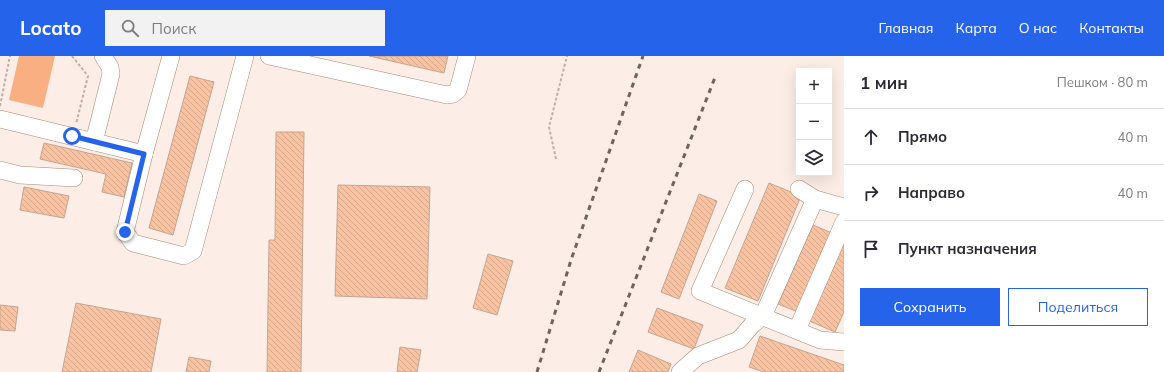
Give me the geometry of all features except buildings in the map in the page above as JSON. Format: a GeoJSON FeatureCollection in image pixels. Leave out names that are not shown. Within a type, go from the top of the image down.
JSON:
{"type":"FeatureCollection","features":[{"type":"Feature","properties":{"kind":"lane"},"geometry":{"type":"LineString","coordinates":[[94,142],[111,74],[110,67],[103,56]]}},
{"type":"Feature","properties":{"kind":"lane"},"geometry":{"type":"LineString","coordinates":[[170,56],[125,232],[133,244],[184,256],[193,251],[245,56]]}},
{"type":"Feature","properties":{"kind":"lane"},"geometry":{"type":"LineString","coordinates":[[270,56],[447,95],[453,94],[458,90],[467,56]]}},
{"type":"Feature","properties":{"kind":"lane"},"geometry":{"type":"LineString","coordinates":[[0,119],[144,154]]}},
{"type":"Feature","properties":{"kind":"lane"},"geometry":{"type":"LineString","coordinates":[[0,170],[20,175],[74,178]]}},
{"type":"Feature","properties":{"kind":"lane"},"geometry":{"type":"LineString","coordinates":[[799,188],[815,199],[844,207]]}},
{"type":"Feature","properties":{"kind":"lane"},"geometry":{"type":"LineString","coordinates":[[744,189],[700,291],[820,340],[844,342]]}},
{"type":"Feature","properties":{"kind":"lane"},"geometry":{"type":"LineString","coordinates":[[680,372],[698,356],[739,340],[752,325],[763,316],[815,199]]}},
{"type":"Feature","properties":{"kind":"lane"},"geometry":{"type":"LineString","coordinates":[[797,330],[844,222]]}},
{"type":"Feature","properties":{"kind":"path"},"geometry":{"type":"LineString","coordinates":[[0,106],[10,56]]}},
{"type":"Feature","properties":{"kind":"path"},"geometry":{"type":"LineString","coordinates":[[72,56],[88,76],[72,136]]}},
{"type":"Feature","properties":{"kind":"path"},"geometry":{"type":"LineString","coordinates":[[556,159],[549,127],[567,56]]}},
{"type":"Feature","properties":{"kind":"shaded area"},"geometry":{"type":"Polygon","coordinates":[[[19,56],[55,56],[43,108],[9,100],[19,56]]]}},
{"type":"Feature","properties":{"kind":"railway"},"geometry":{"type":"LineString","coordinates":[[537,372],[571,260],[643,56]]}},
{"type":"Feature","properties":{"kind":"railway"},"geometry":{"type":"LineString","coordinates":[[599,372],[716,75]]}},
{"type":"Feature","properties":{"kind":"route"},"geometry":{"type":"LineString","coordinates":[[72,136],[144,154],[125,232]]}}]}
